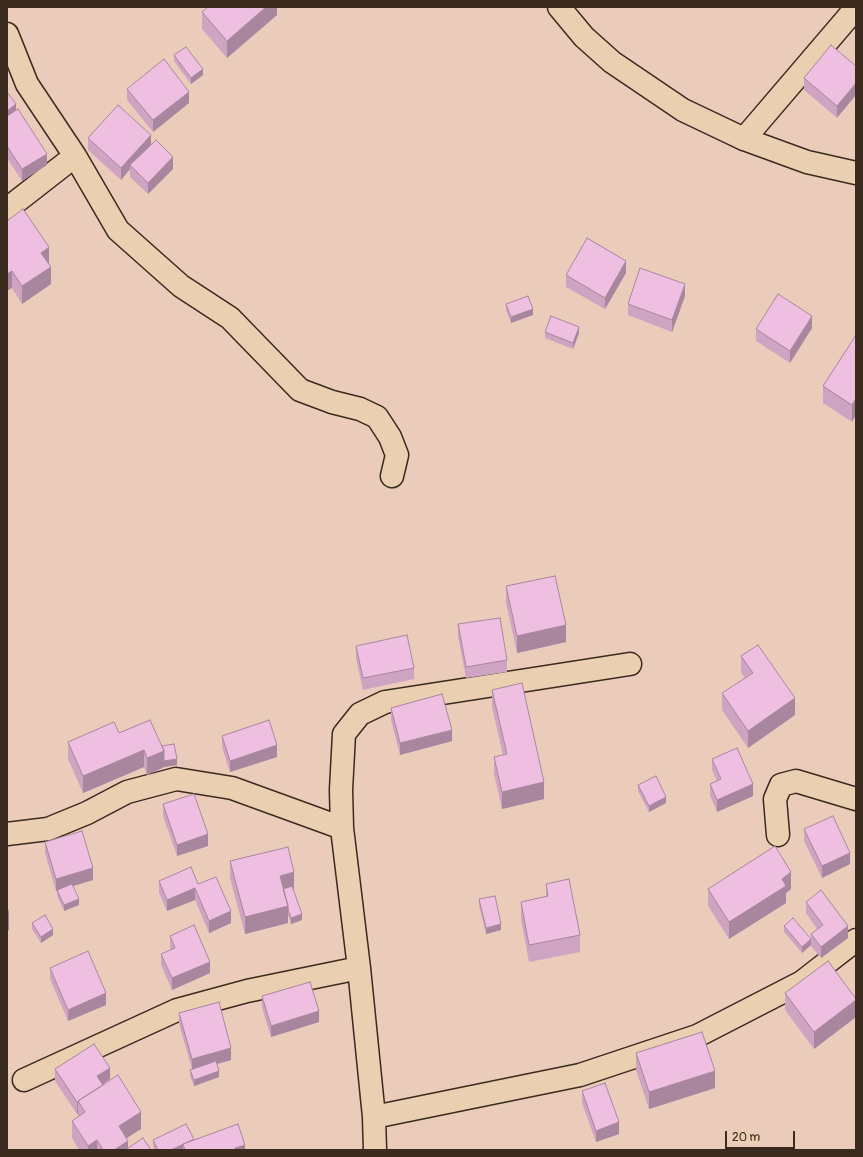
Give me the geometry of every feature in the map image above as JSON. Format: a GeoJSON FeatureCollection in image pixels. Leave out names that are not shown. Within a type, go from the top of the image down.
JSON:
{"type":"FeatureCollection","features":[{"type":"Feature","properties":{"kind":"street"},"geometry":{"type":"LineString","coordinates":[[559,7],[584,37],[612,62],[683,110],[744,139],[807,162],[856,173]]}},
{"type":"Feature","properties":{"kind":"street"},"geometry":{"type":"LineString","coordinates":[[744,139],[856,8]]}},
{"type":"Feature","properties":{"kind":"street"},"geometry":{"type":"LineString","coordinates":[[7,34],[27,84],[75,156],[118,230],[181,286],[230,318],[300,390],[332,402],[360,409],[377,417],[390,437],[397,454],[392,476]]}},
{"type":"Feature","properties":{"kind":"street"},"geometry":{"type":"LineString","coordinates":[[7,209],[75,156]]}},
{"type":"Feature","properties":{"kind":"street"},"geometry":{"type":"LineString","coordinates":[[375,1150],[374,1117],[359,968],[342,828],[341,790],[344,734],[360,714],[385,702],[630,664]]}},
{"type":"Feature","properties":{"kind":"street"},"geometry":{"type":"LineString","coordinates":[[7,834],[48,829],[86,813],[127,792],[176,780],[232,788],[342,828]]}},
{"type":"Feature","properties":{"kind":"street"},"geometry":{"type":"LineString","coordinates":[[778,835],[775,799],[782,784],[796,781],[856,799]]}},
{"type":"Feature","properties":{"kind":"street"},"geometry":{"type":"LineString","coordinates":[[374,1117],[580,1075],[697,1036],[802,982],[856,940]]}},
{"type":"Feature","properties":{"kind":"street"},"geometry":{"type":"LineString","coordinates":[[24,1080],[177,1010],[247,991],[359,968]]}},
{"type":"Feature","properties":{"kind":"building"},"geometry":{"type":"Polygon","coordinates":[[[208,7],[266,7],[227,41],[202,12],[208,7]]]}},
{"type":"Feature","properties":{"kind":"building"},"geometry":{"type":"Polygon","coordinates":[[[831,45],[856,66],[856,83],[837,106],[804,78],[831,45]]]}},
{"type":"Feature","properties":{"kind":"building"},"geometry":{"type":"Polygon","coordinates":[[[186,47],[203,69],[191,78],[174,55],[186,47]]]}},
{"type":"Feature","properties":{"kind":"building"},"geometry":{"type":"Polygon","coordinates":[[[164,59],[189,92],[153,120],[127,89],[164,59]]]}},
{"type":"Feature","properties":{"kind":"building"},"geometry":{"type":"Polygon","coordinates":[[[7,92],[16,104],[7,111],[7,92]]]}},
{"type":"Feature","properties":{"kind":"building"},"geometry":{"type":"Polygon","coordinates":[[[118,105],[151,135],[121,168],[88,138],[118,105]]]}},
{"type":"Feature","properties":{"kind":"building"},"geometry":{"type":"Polygon","coordinates":[[[18,109],[47,154],[22,169],[7,146],[7,116],[18,109]]]}},
{"type":"Feature","properties":{"kind":"building"},"geometry":{"type":"Polygon","coordinates":[[[156,140],[173,157],[148,183],[130,165],[156,140]]]}},
{"type":"Feature","properties":{"kind":"building"},"geometry":{"type":"Polygon","coordinates":[[[23,209],[49,247],[41,253],[51,267],[22,286],[12,271],[7,274],[7,221],[23,209]]]}},
{"type":"Feature","properties":{"kind":"building"},"geometry":{"type":"Polygon","coordinates":[[[587,238],[626,261],[605,298],[566,275],[587,238]]]}},
{"type":"Feature","properties":{"kind":"building"},"geometry":{"type":"Polygon","coordinates":[[[640,268],[685,284],[672,320],[628,304],[640,268]]]}},
{"type":"Feature","properties":{"kind":"building"},"geometry":{"type":"Polygon","coordinates":[[[778,294],[812,316],[790,351],[756,329],[778,294]]]}},
{"type":"Feature","properties":{"kind":"building"},"geometry":{"type":"Polygon","coordinates":[[[528,296],[533,309],[511,317],[506,304],[528,296]]]}},
{"type":"Feature","properties":{"kind":"building"},"geometry":{"type":"Polygon","coordinates":[[[551,316],[579,327],[573,343],[545,332],[551,316]]]}},
{"type":"Feature","properties":{"kind":"building"},"geometry":{"type":"Polygon","coordinates":[[[856,335],[856,398],[852,405],[823,386],[856,335]]]}},
{"type":"Feature","properties":{"kind":"building"},"geometry":{"type":"Polygon","coordinates":[[[555,576],[566,625],[517,636],[506,586],[555,576]]]}},
{"type":"Feature","properties":{"kind":"building"},"geometry":{"type":"Polygon","coordinates":[[[500,618],[507,660],[466,667],[458,624],[500,618]]]}},
{"type":"Feature","properties":{"kind":"building"},"geometry":{"type":"Polygon","coordinates":[[[407,635],[414,668],[363,678],[356,646],[407,635]]]}},
{"type":"Feature","properties":{"kind":"building"},"geometry":{"type":"Polygon","coordinates":[[[758,645],[795,698],[748,731],[722,693],[753,673],[741,656],[758,645]]]}},
{"type":"Feature","properties":{"kind":"building"},"geometry":{"type":"Polygon","coordinates":[[[522,683],[544,782],[502,792],[494,757],[507,754],[492,690],[522,683]]]}},
{"type":"Feature","properties":{"kind":"building"},"geometry":{"type":"Polygon","coordinates":[[[442,694],[452,730],[400,743],[391,708],[442,694]]]}},
{"type":"Feature","properties":{"kind":"building"},"geometry":{"type":"Polygon","coordinates":[[[150,720],[164,751],[147,758],[144,750],[83,776],[68,742],[114,722],[119,733],[150,720]]]}},
{"type":"Feature","properties":{"kind":"building"},"geometry":{"type":"Polygon","coordinates":[[[269,720],[277,745],[230,761],[222,736],[269,720]]]}},
{"type":"Feature","properties":{"kind":"building"},"geometry":{"type":"Polygon","coordinates":[[[174,744],[177,759],[164,761],[164,751],[162,746],[174,744]]]}},
{"type":"Feature","properties":{"kind":"building"},"geometry":{"type":"Polygon","coordinates":[[[737,748],[753,784],[717,800],[710,784],[721,779],[712,759],[737,748]]]}},
{"type":"Feature","properties":{"kind":"building"},"geometry":{"type":"Polygon","coordinates":[[[656,776],[666,797],[649,806],[638,785],[656,776]]]}},
{"type":"Feature","properties":{"kind":"building"},"geometry":{"type":"Polygon","coordinates":[[[194,794],[208,834],[177,845],[163,804],[194,794]]]}},
{"type":"Feature","properties":{"kind":"building"},"geometry":{"type":"Polygon","coordinates":[[[833,816],[850,853],[822,866],[804,829],[833,816]]]}},
{"type":"Feature","properties":{"kind":"building"},"geometry":{"type":"Polygon","coordinates":[[[82,831],[93,868],[56,879],[45,842],[82,831]]]}},
{"type":"Feature","properties":{"kind":"building"},"geometry":{"type":"Polygon","coordinates":[[[775,846],[791,872],[782,879],[786,886],[729,922],[708,889],[775,846]]]}},
{"type":"Feature","properties":{"kind":"building"},"geometry":{"type":"Polygon","coordinates":[[[288,847],[294,872],[280,876],[288,906],[245,917],[230,861],[288,847]]]}},
{"type":"Feature","properties":{"kind":"building"},"geometry":{"type":"Polygon","coordinates":[[[191,867],[198,884],[216,877],[231,911],[209,921],[195,888],[167,900],[159,881],[191,867]]]}},
{"type":"Feature","properties":{"kind":"building"},"geometry":{"type":"Polygon","coordinates":[[[569,879],[580,935],[529,945],[521,902],[548,896],[546,884],[569,879]]]}},
{"type":"Feature","properties":{"kind":"building"},"geometry":{"type":"Polygon","coordinates":[[[72,884],[79,899],[64,905],[57,890],[72,884]]]}},
{"type":"Feature","properties":{"kind":"building"},"geometry":{"type":"Polygon","coordinates":[[[292,886],[302,914],[291,918],[283,889],[292,886]]]}},
{"type":"Feature","properties":{"kind":"building"},"geometry":{"type":"Polygon","coordinates":[[[821,890],[848,926],[821,947],[811,934],[823,925],[806,902],[821,890]]]}},
{"type":"Feature","properties":{"kind":"building"},"geometry":{"type":"Polygon","coordinates":[[[495,896],[501,924],[486,928],[479,899],[495,896]]]}},
{"type":"Feature","properties":{"kind":"building"},"geometry":{"type":"Polygon","coordinates":[[[45,915],[53,929],[41,937],[32,923],[45,915]]]}},
{"type":"Feature","properties":{"kind":"building"},"geometry":{"type":"Polygon","coordinates":[[[793,918],[811,939],[802,947],[784,926],[793,918]]]}},
{"type":"Feature","properties":{"kind":"building"},"geometry":{"type":"Polygon","coordinates":[[[194,925],[210,962],[172,978],[161,954],[175,948],[170,936],[194,925]]]}},
{"type":"Feature","properties":{"kind":"building"},"geometry":{"type":"Polygon","coordinates":[[[88,951],[106,993],[68,1010],[50,968],[88,951]]]}},
{"type":"Feature","properties":{"kind":"building"},"geometry":{"type":"Polygon","coordinates":[[[828,961],[856,1000],[814,1032],[785,993],[828,961]]]}},
{"type":"Feature","properties":{"kind":"building"},"geometry":{"type":"Polygon","coordinates":[[[310,982],[319,1011],[271,1026],[262,996],[310,982]]]}},
{"type":"Feature","properties":{"kind":"building"},"geometry":{"type":"Polygon","coordinates":[[[219,1002],[231,1048],[192,1059],[179,1013],[219,1002]]]}},
{"type":"Feature","properties":{"kind":"building"},"geometry":{"type":"Polygon","coordinates":[[[702,1032],[715,1071],[649,1092],[636,1053],[702,1032]]]}},
{"type":"Feature","properties":{"kind":"building"},"geometry":{"type":"Polygon","coordinates":[[[94,1044],[110,1068],[97,1076],[103,1085],[77,1102],[55,1069],[94,1044]]]}},
{"type":"Feature","properties":{"kind":"building"},"geometry":{"type":"Polygon","coordinates":[[[216,1061],[219,1071],[194,1080],[190,1070],[216,1061]]]}},
{"type":"Feature","properties":{"kind":"building"},"geometry":{"type":"Polygon","coordinates":[[[118,1075],[141,1112],[119,1126],[128,1141],[114,1150],[103,1150],[97,1140],[88,1146],[72,1121],[85,1112],[78,1101],[118,1075]]]}},
{"type":"Feature","properties":{"kind":"building"},"geometry":{"type":"Polygon","coordinates":[[[605,1083],[619,1122],[596,1131],[582,1091],[605,1083]]]}},
{"type":"Feature","properties":{"kind":"building"},"geometry":{"type":"Polygon","coordinates":[[[186,1124],[194,1139],[171,1150],[158,1150],[153,1140],[186,1124]]]}},
{"type":"Feature","properties":{"kind":"building"},"geometry":{"type":"Polygon","coordinates":[[[238,1124],[245,1145],[235,1148],[236,1150],[185,1150],[183,1144],[238,1124]]]}},
{"type":"Feature","properties":{"kind":"building"},"geometry":{"type":"Polygon","coordinates":[[[143,1138],[151,1150],[125,1150],[143,1138]]]}}]}
